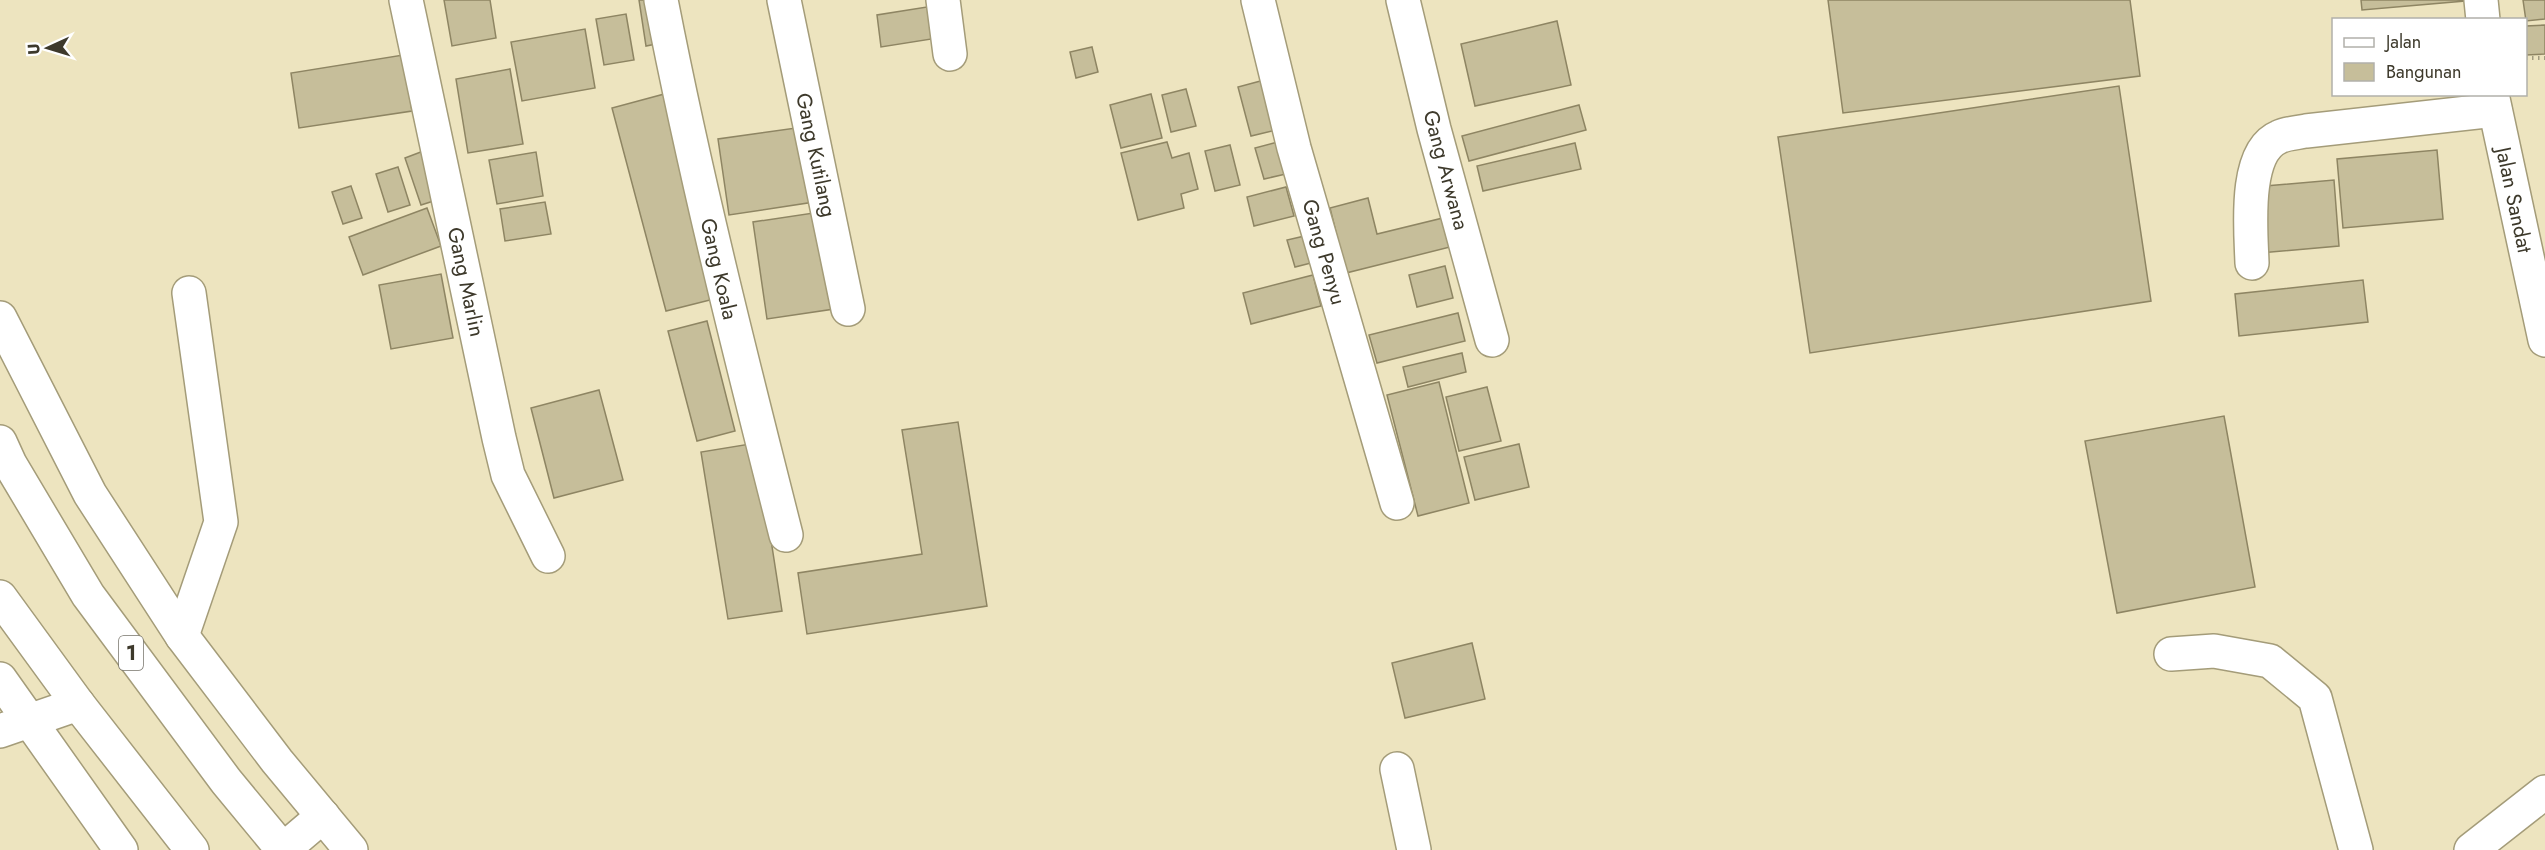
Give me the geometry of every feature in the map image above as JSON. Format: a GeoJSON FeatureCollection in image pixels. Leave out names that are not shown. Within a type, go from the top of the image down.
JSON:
{"type":"FeatureCollection","features":[{"type":"Feature","properties":{"kind":"main road","name":"Gang Marlin"},"geometry":{"type":"LineString","coordinates":[[406,0],[508,475],[548,556]]}},
{"type":"Feature","properties":{"kind":"main road","name":"Gang Koala"},"geometry":{"type":"LineString","coordinates":[[661,0],[701,191],[786,536]]}},
{"type":"Feature","properties":{"kind":"main road","name":"Gang Kutilang"},"geometry":{"type":"LineString","coordinates":[[784,0],[848,309]]}},
{"type":"Feature","properties":{"kind":"main road"},"geometry":{"type":"LineString","coordinates":[[943,0],[950,54]]}},
{"type":"Feature","properties":{"kind":"main road","name":"Gang Penyu"},"geometry":{"type":"LineString","coordinates":[[1258,0],[1294,148],[1397,503]]}},
{"type":"Feature","properties":{"kind":"main road","name":"Gang Arwana"},"geometry":{"type":"LineString","coordinates":[[1403,0],[1434,129],[1492,340]]}},
{"type":"Feature","properties":{"kind":"main road"},"geometry":{"type":"LineString","coordinates":[[2481,0],[2483,18]]}},
{"type":"Feature","properties":{"kind":"main road"},"geometry":{"type":"LineString","coordinates":[[2252,263],[2254,172],[2265,147],[2277,137],[2306,130],[2494,102]]}},
{"type":"Feature","properties":{"kind":"main road","name":"Jalan Sandat"},"geometry":{"type":"LineString","coordinates":[[2494,102],[2534,245],[2545,340]]}},
{"type":"Feature","properties":{"kind":"main road"},"geometry":{"type":"LineString","coordinates":[[182,636],[221,522],[189,293]]}},
{"type":"Feature","properties":{"kind":"main road"},"geometry":{"type":"LineString","coordinates":[[0,318],[90,494],[182,636],[277,761],[351,850]]}},
{"type":"Feature","properties":{"kind":"main road","name":"1"},"geometry":{"type":"LineString","coordinates":[[0,442],[10,464],[88,595],[226,781],[283,850]]}},
{"type":"Feature","properties":{"kind":"main road"},"geometry":{"type":"LineString","coordinates":[[0,597],[78,704],[192,850]]}},
{"type":"Feature","properties":{"kind":"main road"},"geometry":{"type":"LineString","coordinates":[[2171,654],[2214,651],[2270,661],[2315,698],[2356,850]]}},
{"type":"Feature","properties":{"kind":"main road"},"geometry":{"type":"LineString","coordinates":[[0,679],[14,726],[121,850]]}},
{"type":"Feature","properties":{"kind":"main road"},"geometry":{"type":"LineString","coordinates":[[14,726],[78,704]]}},
{"type":"Feature","properties":{"kind":"main road"},"geometry":{"type":"LineString","coordinates":[[1396,769],[1414,850]]}},
{"type":"Feature","properties":{"kind":"main road"},"geometry":{"type":"LineString","coordinates":[[2471,850],[2545,792]]}},
{"type":"Feature","properties":{"kind":"main road"},"geometry":{"type":"LineString","coordinates":[[283,850],[322,816]]}},
{"type":"Feature","properties":{"kind":"path"},"geometry":{"type":"LineString","coordinates":[[2527,58],[2545,58]]}},
{"type":"Feature","properties":{"kind":"building"},"geometry":{"type":"Polygon","coordinates":[[[444,0],[490,0],[496,38],[452,46],[444,0]]]}},
{"type":"Feature","properties":{"kind":"building"},"geometry":{"type":"Polygon","coordinates":[[[639,0],[658,0],[666,42],[646,46],[639,0]]]}},
{"type":"Feature","properties":{"kind":"building"},"geometry":{"type":"Polygon","coordinates":[[[1828,0],[2130,0],[2140,76],[1843,113],[1828,0]]]}},
{"type":"Feature","properties":{"kind":"building"},"geometry":{"type":"Polygon","coordinates":[[[2361,0],[2465,0],[2465,1],[2362,10],[2361,0]]]}},
{"type":"Feature","properties":{"kind":"building"},"geometry":{"type":"Polygon","coordinates":[[[2523,0],[2545,0],[2545,19],[2527,21],[2523,0]]]}},
{"type":"Feature","properties":{"kind":"building"},"geometry":{"type":"Polygon","coordinates":[[[933,6],[938,38],[881,47],[877,15],[933,6]]]}},
{"type":"Feature","properties":{"kind":"building"},"geometry":{"type":"Polygon","coordinates":[[[626,14],[634,60],[604,65],[596,19],[626,14]]]}},
{"type":"Feature","properties":{"kind":"building"},"geometry":{"type":"Polygon","coordinates":[[[1557,21],[1571,85],[1475,106],[1461,44],[1557,21]]]}},
{"type":"Feature","properties":{"kind":"building"},"geometry":{"type":"Polygon","coordinates":[[[2545,25],[2545,54],[2527,55],[2527,26],[2545,25]]]}},
{"type":"Feature","properties":{"kind":"building"},"geometry":{"type":"Polygon","coordinates":[[[585,29],[595,88],[522,101],[511,42],[585,29]]]}},
{"type":"Feature","properties":{"kind":"building"},"geometry":{"type":"Polygon","coordinates":[[[1092,47],[1098,72],[1076,78],[1070,52],[1092,47]]]}},
{"type":"Feature","properties":{"kind":"building"},"geometry":{"type":"Polygon","coordinates":[[[403,55],[412,111],[299,128],[291,73],[403,55]]]}},
{"type":"Feature","properties":{"kind":"building"},"geometry":{"type":"Polygon","coordinates":[[[510,69],[523,144],[468,153],[456,79],[510,69]]]}},
{"type":"Feature","properties":{"kind":"building"},"geometry":{"type":"Polygon","coordinates":[[[1268,79],[1280,129],[1251,136],[1238,87],[1268,79]]]}},
{"type":"Feature","properties":{"kind":"building"},"geometry":{"type":"Polygon","coordinates":[[[2119,86],[2151,301],[1810,353],[1778,137],[2119,86]]]}},
{"type":"Feature","properties":{"kind":"building"},"geometry":{"type":"Polygon","coordinates":[[[1186,89],[1196,126],[1171,132],[1162,95],[1186,89]]]}},
{"type":"Feature","properties":{"kind":"building"},"geometry":{"type":"Polygon","coordinates":[[[668,93],[722,297],[666,311],[612,108],[668,93]]]}},
{"type":"Feature","properties":{"kind":"building"},"geometry":{"type":"Polygon","coordinates":[[[1151,94],[1162,138],[1121,148],[1110,105],[1151,94]]]}},
{"type":"Feature","properties":{"kind":"building"},"geometry":{"type":"Polygon","coordinates":[[[1579,105],[1586,130],[1469,161],[1462,136],[1579,105]]]}},
{"type":"Feature","properties":{"kind":"building"},"geometry":{"type":"Polygon","coordinates":[[[803,127],[814,202],[729,215],[718,139],[803,127]]]}},
{"type":"Feature","properties":{"kind":"building"},"geometry":{"type":"Polygon","coordinates":[[[1167,142],[1172,158],[1189,153],[1198,189],[1181,194],[1184,208],[1138,220],[1121,153],[1167,142]]]}},
{"type":"Feature","properties":{"kind":"building"},"geometry":{"type":"Polygon","coordinates":[[[1278,142],[1286,174],[1264,179],[1255,148],[1278,142]]]}},
{"type":"Feature","properties":{"kind":"building"},"geometry":{"type":"Polygon","coordinates":[[[1575,143],[1581,169],[1483,191],[1477,166],[1575,143]]]}},
{"type":"Feature","properties":{"kind":"building"},"geometry":{"type":"Polygon","coordinates":[[[1230,145],[1240,185],[1215,191],[1205,151],[1230,145]]]}},
{"type":"Feature","properties":{"kind":"building"},"geometry":{"type":"Polygon","coordinates":[[[426,150],[443,198],[421,205],[405,158],[426,150]]]}},
{"type":"Feature","properties":{"kind":"building"},"geometry":{"type":"Polygon","coordinates":[[[2437,150],[2443,219],[2343,228],[2337,159],[2437,150]]]}},
{"type":"Feature","properties":{"kind":"building"},"geometry":{"type":"Polygon","coordinates":[[[536,152],[543,196],[497,204],[489,160],[536,152]]]}},
{"type":"Feature","properties":{"kind":"building"},"geometry":{"type":"Polygon","coordinates":[[[398,167],[410,205],[388,212],[376,174],[398,167]]]}},
{"type":"Feature","properties":{"kind":"building"},"geometry":{"type":"Polygon","coordinates":[[[2334,180],[2339,246],[2260,253],[2254,187],[2334,180]]]}},
{"type":"Feature","properties":{"kind":"building"},"geometry":{"type":"Polygon","coordinates":[[[351,186],[362,218],[343,224],[332,192],[351,186]]]}},
{"type":"Feature","properties":{"kind":"building"},"geometry":{"type":"Polygon","coordinates":[[[1286,187],[1294,216],[1254,226],[1247,197],[1286,187]]]}},
{"type":"Feature","properties":{"kind":"building"},"geometry":{"type":"Polygon","coordinates":[[[1368,198],[1377,234],[1447,217],[1454,246],[1346,273],[1330,208],[1368,198]]]}},
{"type":"Feature","properties":{"kind":"building"},"geometry":{"type":"Polygon","coordinates":[[[545,202],[551,234],[505,241],[500,209],[545,202]]]}},
{"type":"Feature","properties":{"kind":"building"},"geometry":{"type":"Polygon","coordinates":[[[427,208],[441,246],[363,275],[349,237],[427,208]]]}},
{"type":"Feature","properties":{"kind":"building"},"geometry":{"type":"Polygon","coordinates":[[[820,212],[834,309],[767,319],[753,222],[820,212]]]}},
{"type":"Feature","properties":{"kind":"building"},"geometry":{"type":"Polygon","coordinates":[[[1309,235],[1315,262],[1295,267],[1287,240],[1309,235]]]}},
{"type":"Feature","properties":{"kind":"building"},"geometry":{"type":"Polygon","coordinates":[[[1445,266],[1453,298],[1417,307],[1409,275],[1445,266]]]}},
{"type":"Feature","properties":{"kind":"building"},"geometry":{"type":"Polygon","coordinates":[[[441,274],[453,338],[391,349],[379,285],[441,274]]]}},
{"type":"Feature","properties":{"kind":"building"},"geometry":{"type":"Polygon","coordinates":[[[1313,275],[1321,306],[1251,324],[1243,293],[1313,275]]]}},
{"type":"Feature","properties":{"kind":"building"},"geometry":{"type":"Polygon","coordinates":[[[2363,280],[2368,322],[2239,336],[2235,294],[2363,280]]]}},
{"type":"Feature","properties":{"kind":"building"},"geometry":{"type":"Polygon","coordinates":[[[1458,313],[1465,341],[1377,363],[1369,335],[1458,313]]]}},
{"type":"Feature","properties":{"kind":"building"},"geometry":{"type":"Polygon","coordinates":[[[707,321],[735,431],[697,441],[668,331],[707,321]]]}},
{"type":"Feature","properties":{"kind":"building"},"geometry":{"type":"Polygon","coordinates":[[[1462,353],[1466,372],[1408,387],[1403,367],[1462,353]]]}},
{"type":"Feature","properties":{"kind":"building"},"geometry":{"type":"Polygon","coordinates":[[[1439,382],[1469,503],[1418,516],[1387,395],[1439,382]]]}},
{"type":"Feature","properties":{"kind":"building"},"geometry":{"type":"Polygon","coordinates":[[[1487,387],[1501,441],[1459,451],[1446,397],[1487,387]]]}},
{"type":"Feature","properties":{"kind":"building"},"geometry":{"type":"Polygon","coordinates":[[[599,390],[623,480],[554,498],[531,408],[599,390]]]}},
{"type":"Feature","properties":{"kind":"building"},"geometry":{"type":"Polygon","coordinates":[[[2224,416],[2255,587],[2117,613],[2085,441],[2224,416]]]}},
{"type":"Feature","properties":{"kind":"building"},"geometry":{"type":"Polygon","coordinates":[[[958,422],[987,606],[807,634],[798,573],[922,554],[902,430],[958,422]]]}},
{"type":"Feature","properties":{"kind":"building"},"geometry":{"type":"Polygon","coordinates":[[[756,443],[782,611],[728,619],[701,452],[756,443]]]}},
{"type":"Feature","properties":{"kind":"building"},"geometry":{"type":"Polygon","coordinates":[[[1519,444],[1529,487],[1475,500],[1464,457],[1519,444]]]}},
{"type":"Feature","properties":{"kind":"building"},"geometry":{"type":"Polygon","coordinates":[[[1472,643],[1485,699],[1405,718],[1392,663],[1472,643]]]}}]}
